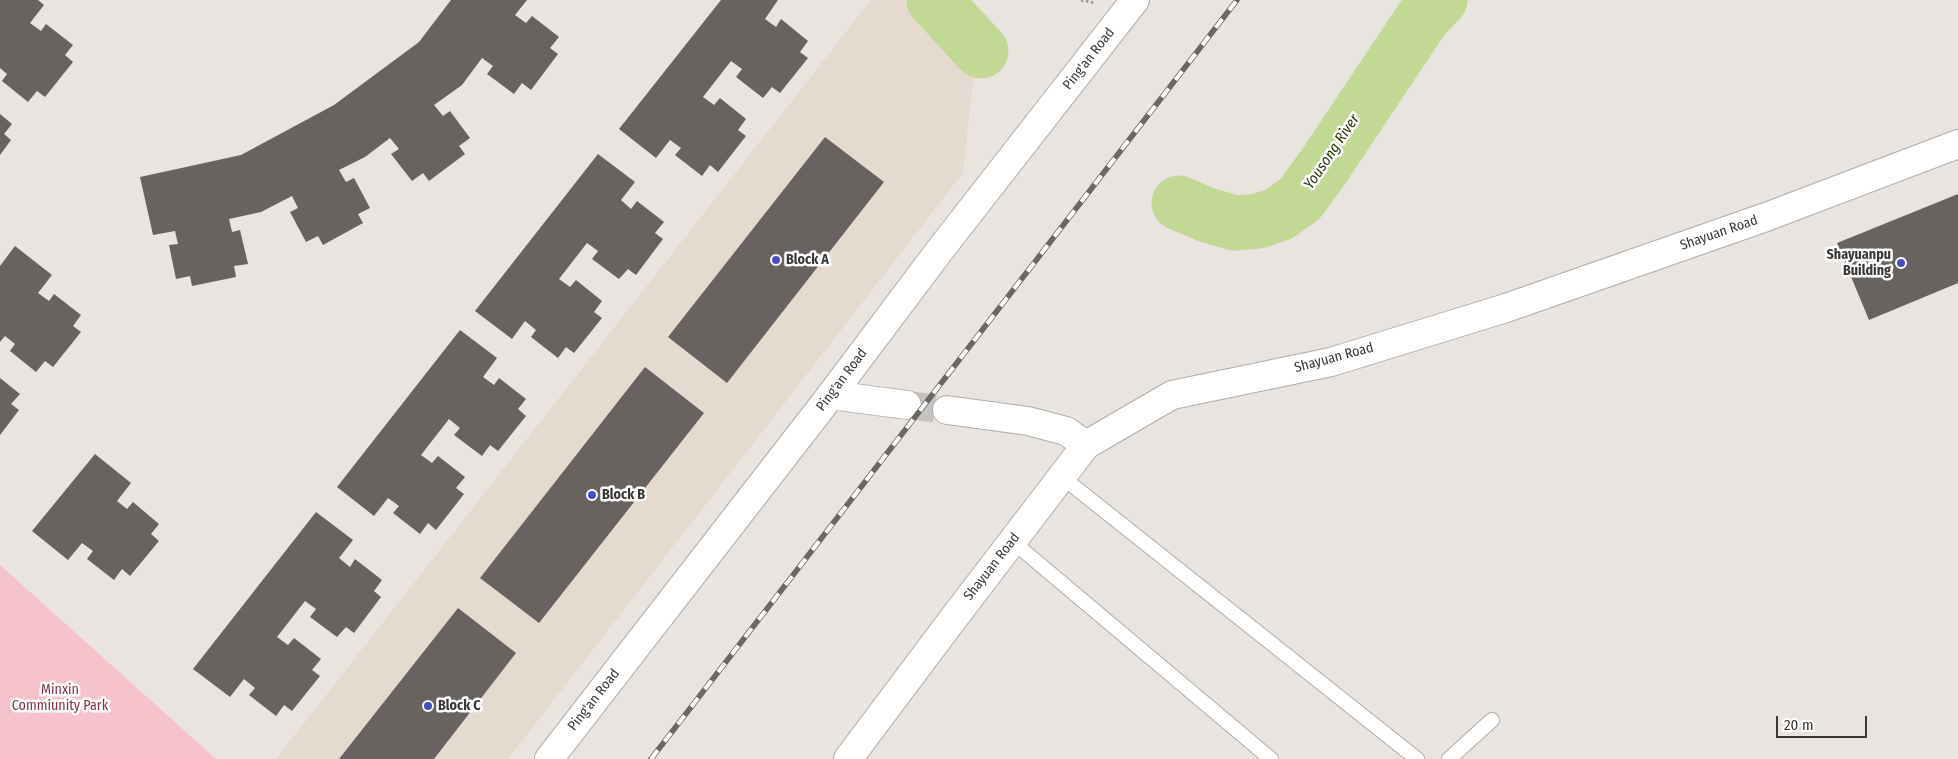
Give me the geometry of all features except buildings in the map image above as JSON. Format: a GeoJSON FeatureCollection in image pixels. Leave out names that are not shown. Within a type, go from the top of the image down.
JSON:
{"type":"FeatureCollection","features":[{"type":"Feature","properties":{"kind":"street","name":"Ping'an Road"},"geometry":{"type":"LineString","coordinates":[[548,759],[1135,0]]}},
{"type":"Feature","properties":{"kind":"street","name":"Shayuan Road"},"geometry":{"type":"LineString","coordinates":[[848,759],[1086,445],[1172,395],[1331,362],[1506,308],[1766,217],[1958,144]]}},
{"type":"Feature","properties":{"kind":"street"},"geometry":{"type":"LineString","coordinates":[[831,395],[907,405]]}},
{"type":"Feature","properties":{"kind":"street"},"geometry":{"type":"LineString","coordinates":[[947,410],[1028,421],[1066,431],[1086,445]]}},
{"type":"Feature","properties":{"kind":"lane"},"geometry":{"type":"LineString","coordinates":[[1062,477],[1417,759]]}},
{"type":"Feature","properties":{"kind":"lane"},"geometry":{"type":"LineString","coordinates":[[1012,541],[1272,759]]}},
{"type":"Feature","properties":{"kind":"lane"},"geometry":{"type":"LineString","coordinates":[[1449,759],[1492,720]]}},
{"type":"Feature","properties":{"kind":"path"},"geometry":{"type":"LineString","coordinates":[[1081,0],[1100,4]]}},
{"type":"Feature","properties":{"kind":"shaded area"},"geometry":{"type":"Polygon","coordinates":[[[871,0],[904,0],[974,72],[963,173],[508,759],[276,759],[871,0]]]}},
{"type":"Feature","properties":{"kind":"green space","name":"Minxin Commiunity Park"},"geometry":{"type":"Polygon","coordinates":[[[0,565],[216,759],[0,759],[0,565]]]}},
{"type":"Feature","properties":{"kind":"waterway","name":"Yousong River"},"geometry":{"type":"LineString","coordinates":[[934,0],[981,51]]}},
{"type":"Feature","properties":{"kind":"waterway","name":"Yousong River"},"geometry":{"type":"LineString","coordinates":[[1179,203],[1207,215],[1235,223],[1258,221],[1279,214],[1300,199],[1424,16],[1440,0]]}},
{"type":"Feature","properties":{"kind":"tunnel"},"geometry":{"type":"LineString","coordinates":[[907,405],[947,410]]}},
{"type":"Feature","properties":{"kind":"railway"},"geometry":{"type":"LineString","coordinates":[[651,759],[1237,0]]}},
{"type":"Feature","properties":{"kind":"place","name":"Block A"},"geometry":{"type":"Point","coordinates":[776,260]}},
{"type":"Feature","properties":{"kind":"place","name":"Shayuanpu Building"},"geometry":{"type":"Point","coordinates":[1901,263]}},
{"type":"Feature","properties":{"kind":"place","name":"Block B"},"geometry":{"type":"Point","coordinates":[592,495]}},
{"type":"Feature","properties":{"kind":"place","name":"Block C"},"geometry":{"type":"Point","coordinates":[428,706]}}]}
